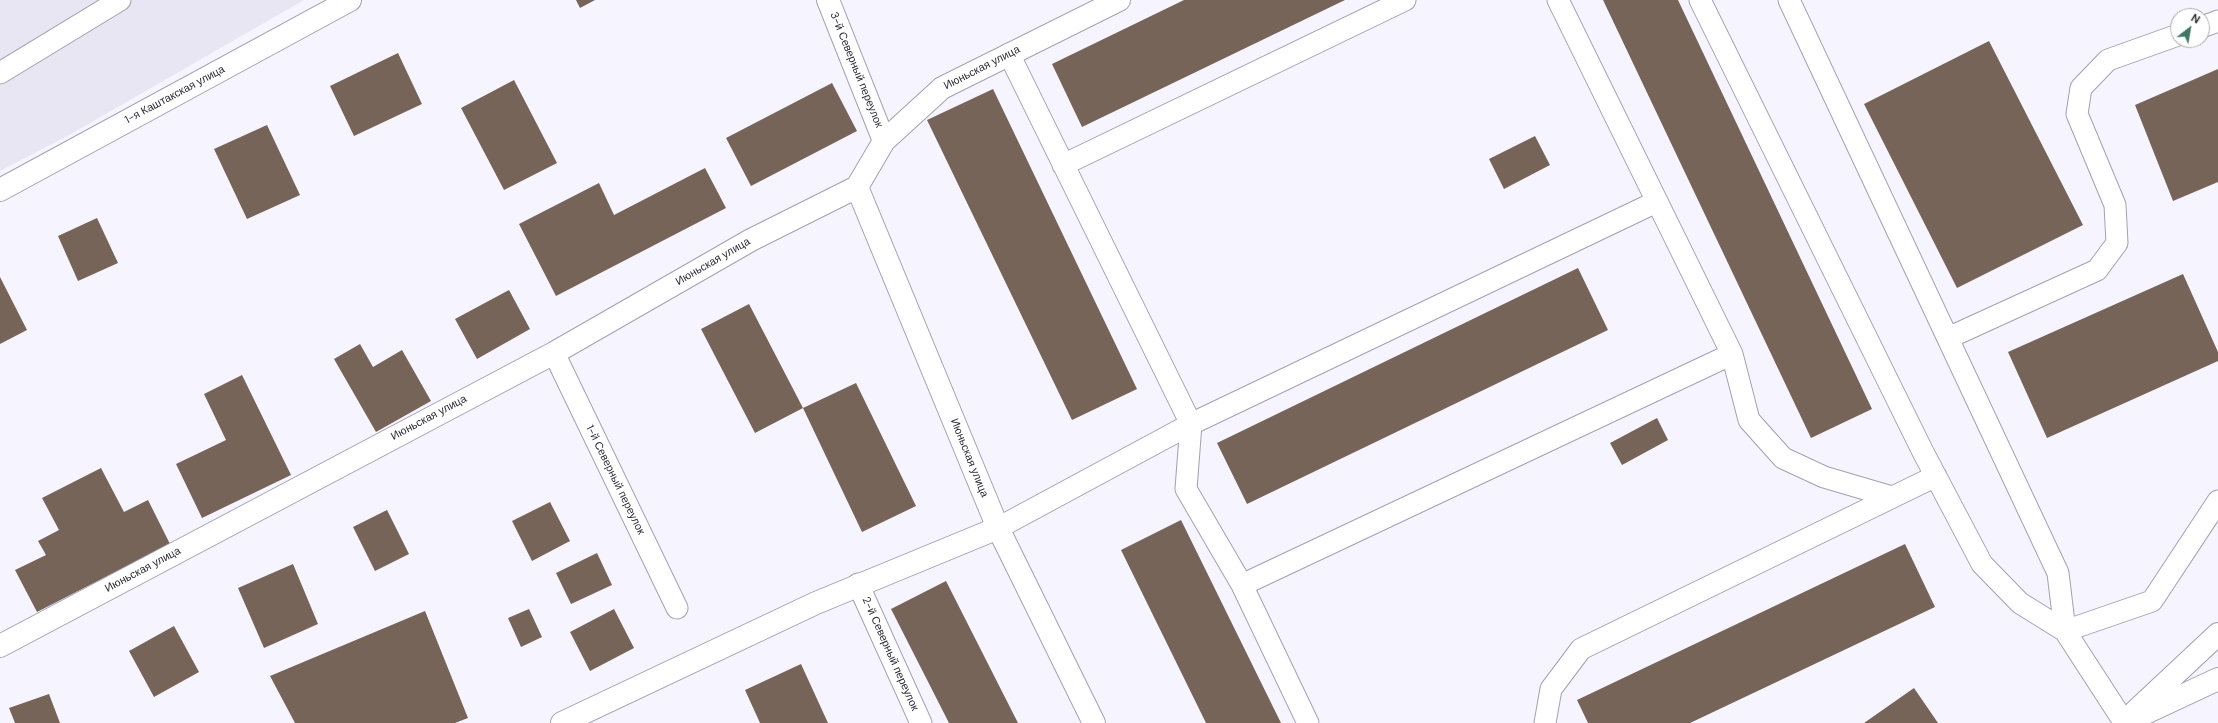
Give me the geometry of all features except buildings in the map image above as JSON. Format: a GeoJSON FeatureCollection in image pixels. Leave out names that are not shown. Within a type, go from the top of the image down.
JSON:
{"type":"FeatureCollection","features":[{"type":"Feature","properties":{"kind":"street","name":"1-я Каштакская улица"},"geometry":{"type":"LineString","coordinates":[[0,190],[350,0]]}},
{"type":"Feature","properties":{"kind":"street","name":"3-й Северный переулок"},"geometry":{"type":"LineString","coordinates":[[828,0],[884,141]]}},
{"type":"Feature","properties":{"kind":"street","name":"Июньская улица"},"geometry":{"type":"LineString","coordinates":[[0,646],[554,352],[751,240],[857,187],[884,141],[942,88],[1118,0]]}},
{"type":"Feature","properties":{"kind":"street","name":"Июньская улица"},"geometry":{"type":"LineString","coordinates":[[857,187],[998,528],[1094,723]]}},
{"type":"Feature","properties":{"kind":"street"},"geometry":{"type":"LineString","coordinates":[[564,723],[714,649],[858,584],[998,528]]}},
{"type":"Feature","properties":{"kind":"street"},"geometry":{"type":"LineString","coordinates":[[2124,723],[2218,634]]}},
{"type":"Feature","properties":{"kind":"street"},"geometry":{"type":"LineString","coordinates":[[2124,723],[2218,679]]}},
{"type":"Feature","properties":{"kind":"lane"},"geometry":{"type":"LineString","coordinates":[[0,73],[120,0]]}},
{"type":"Feature","properties":{"kind":"lane"},"geometry":{"type":"LineString","coordinates":[[1063,164],[1405,0]]}},
{"type":"Feature","properties":{"kind":"lane"},"geometry":{"type":"LineString","coordinates":[[1558,0],[1732,354],[1750,420],[1783,458],[1824,477],[1892,497]]}},
{"type":"Feature","properties":{"kind":"lane"},"geometry":{"type":"LineString","coordinates":[[1700,0],[1936,476],[1982,564],[2020,603],[2065,632],[2124,723]]}},
{"type":"Feature","properties":{"kind":"lane"},"geometry":{"type":"LineString","coordinates":[[1789,0],[2058,573],[2065,632]]}},
{"type":"Feature","properties":{"kind":"lane"},"geometry":{"type":"LineString","coordinates":[[1948,338],[2097,270],[2117,243],[2116,205],[2077,114],[2081,88],[2108,60],[2170,38]]}},
{"type":"Feature","properties":{"kind":"lane"},"geometry":{"type":"LineString","coordinates":[[1009,54],[1191,424],[1186,490],[1242,585],[1308,723]]}},
{"type":"Feature","properties":{"kind":"lane"},"geometry":{"type":"LineString","coordinates":[[998,528],[1191,424],[1656,202]]}},
{"type":"Feature","properties":{"kind":"lane","name":"1-й Северный переулок"},"geometry":{"type":"LineString","coordinates":[[554,352],[677,608]]}},
{"type":"Feature","properties":{"kind":"lane"},"geometry":{"type":"LineString","coordinates":[[1242,585],[1732,354]]}},
{"type":"Feature","properties":{"kind":"lane"},"geometry":{"type":"LineString","coordinates":[[1545,723],[1551,689],[1581,649],[1936,476]]}},
{"type":"Feature","properties":{"kind":"lane"},"geometry":{"type":"LineString","coordinates":[[2065,632],[2152,601],[2218,501]]}},
{"type":"Feature","properties":{"kind":"lane","name":"2-й Северный переулок"},"geometry":{"type":"LineString","coordinates":[[858,584],[921,723]]}},
{"type":"Feature","properties":{"kind":"shaded area"},"geometry":{"type":"Polygon","coordinates":[[[0,0],[304,0],[71,134],[0,171],[0,0]]]}}]}
